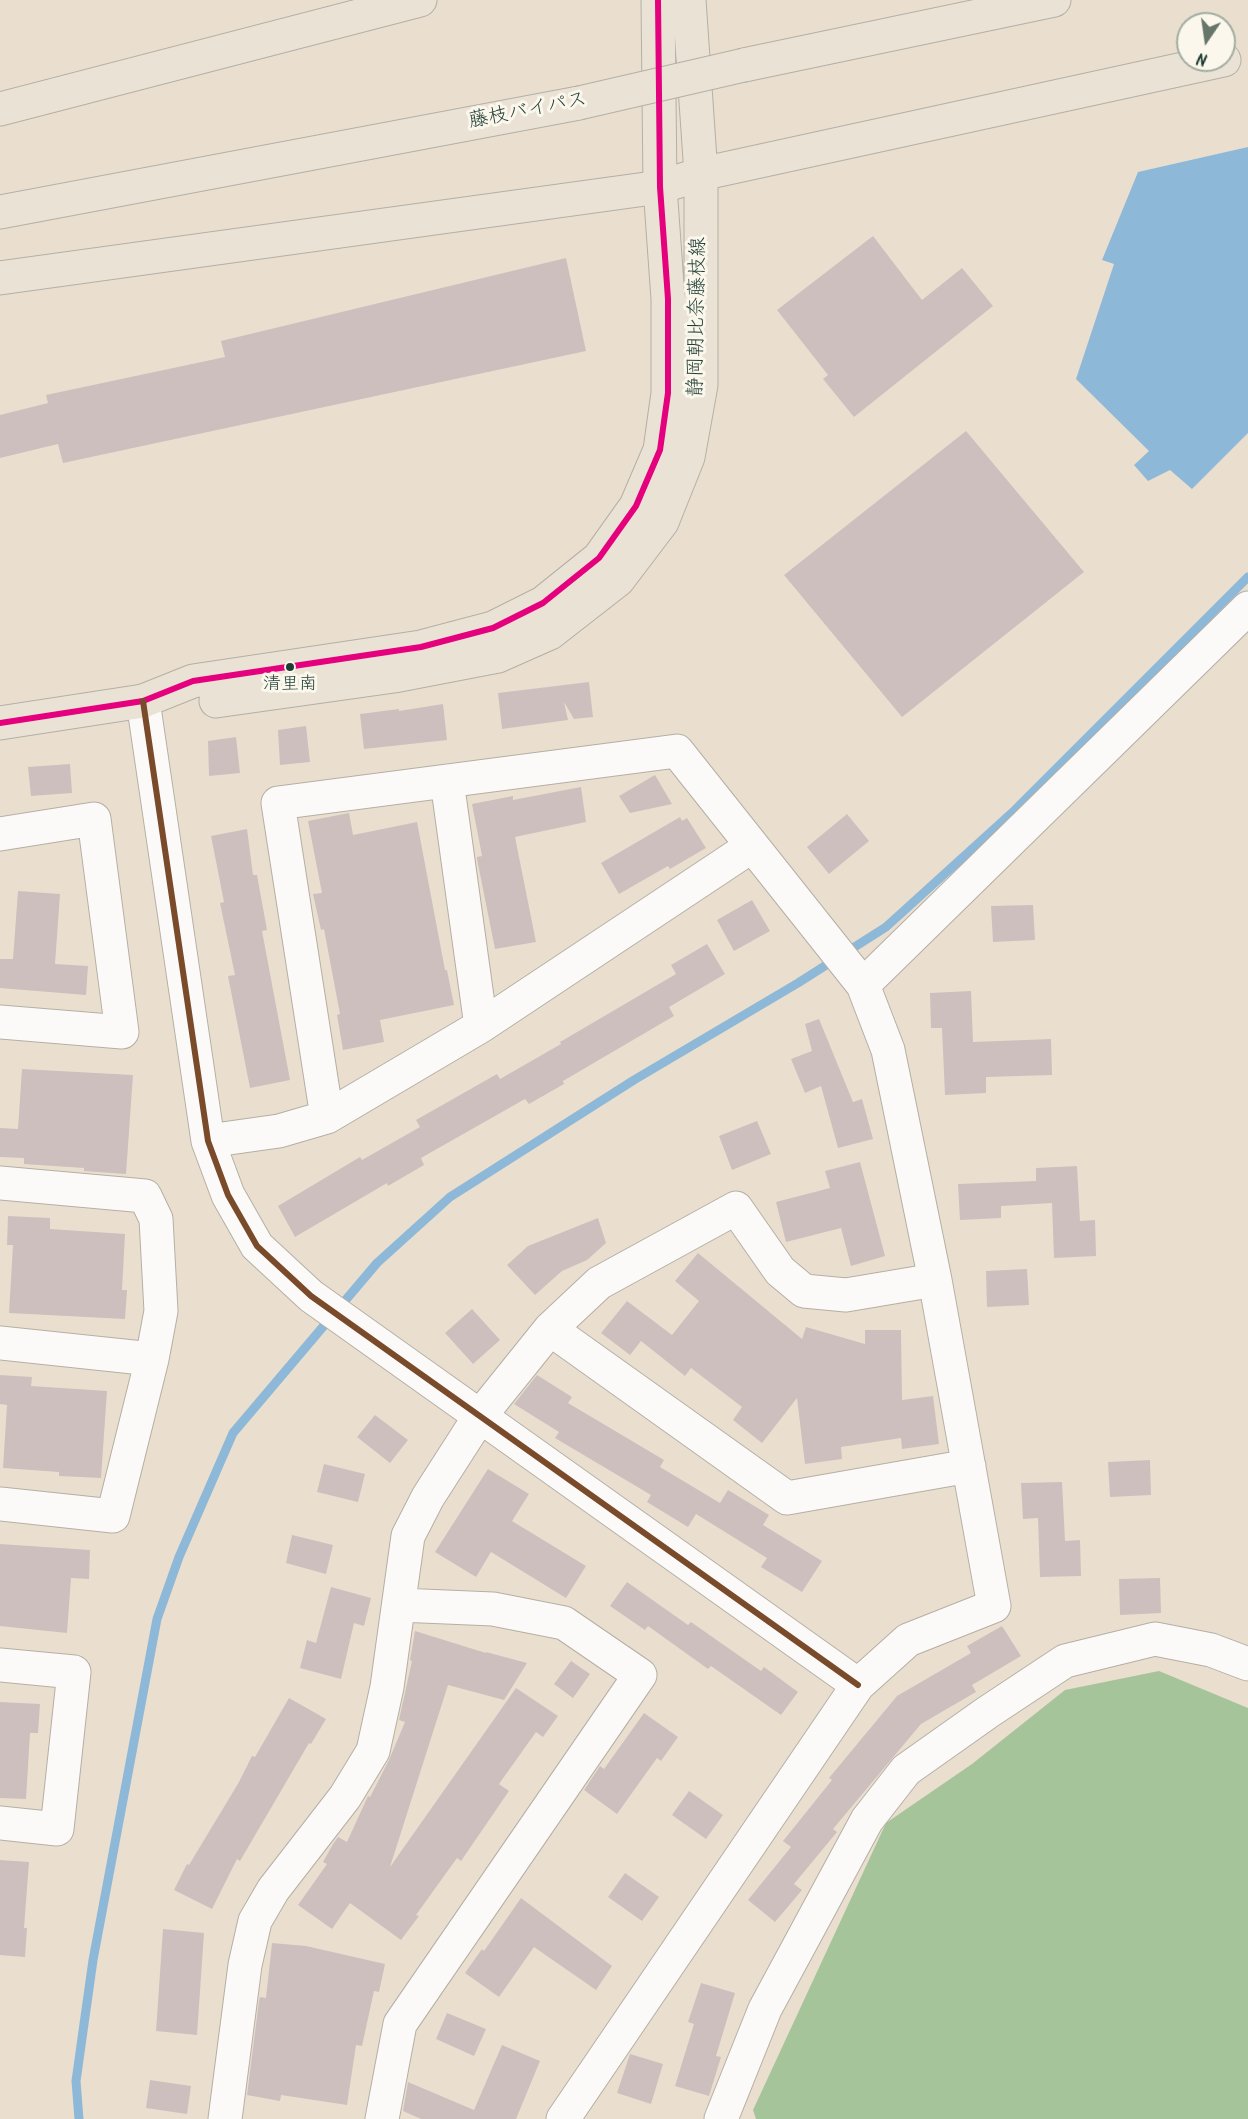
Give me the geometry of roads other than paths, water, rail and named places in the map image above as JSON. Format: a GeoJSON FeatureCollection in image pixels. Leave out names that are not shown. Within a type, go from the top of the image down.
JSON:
{"type":"FeatureCollection","features":[{"type":"Feature","properties":{"kind":"main road"},"geometry":{"type":"LineString","coordinates":[[0,109],[420,0]]}},
{"type":"Feature","properties":{"kind":"main road","name":"静岡朝比奈藤枝線"},"geometry":{"type":"LineString","coordinates":[[0,723],[143,701],[193,681],[421,647],[493,628],[543,603],[599,558],[636,506],[660,450],[668,393],[668,299],[660,187],[658,0]]}},
{"type":"Feature","properties":{"kind":"main road","name":"静岡朝比奈藤枝線"},"geometry":{"type":"LineString","coordinates":[[143,701],[185,705],[394,676],[498,656],[550,633],[618,580],[662,522],[688,457],[701,385],[700,174],[689,0]]}},
{"type":"Feature","properties":{"kind":"main road","name":"藤枝バイパス"},"geometry":{"type":"LineString","coordinates":[[0,212],[579,103],[744,65],[1054,0]]}},
{"type":"Feature","properties":{"kind":"main road"},"geometry":{"type":"LineString","coordinates":[[0,278],[660,187],[700,174],[1176,70]]}},
{"type":"Feature","properties":{"kind":"street"},"geometry":{"type":"LineString","coordinates":[[863,985],[1248,608]]}},
{"type":"Feature","properties":{"kind":"street"},"geometry":{"type":"LineString","coordinates":[[143,701],[208,1141],[228,1195],[257,1246],[311,1296],[858,1685]]}},
{"type":"Feature","properties":{"kind":"street"},"geometry":{"type":"LineString","coordinates":[[327,1117],[278,803],[677,751],[863,985],[888,1050],[935,1280],[994,1606],[908,1640],[858,1685],[563,2119]]}},
{"type":"Feature","properties":{"kind":"street"},"geometry":{"type":"LineString","coordinates":[[447,781],[481,1026]]}},
{"type":"Feature","properties":{"kind":"street"},"geometry":{"type":"LineString","coordinates":[[0,834],[94,819],[122,1032],[0,1022]]}},
{"type":"Feature","properties":{"kind":"street"},"geometry":{"type":"LineString","coordinates":[[208,1141],[279,1131],[327,1117],[481,1026],[752,846]]}},
{"type":"Feature","properties":{"kind":"street"},"geometry":{"type":"LineString","coordinates":[[0,1183],[144,1196],[156,1218],[161,1311],[152,1359],[113,1516],[0,1504]]}},
{"type":"Feature","properties":{"kind":"street"},"geometry":{"type":"LineString","coordinates":[[225,2119],[245,1965],[255,1921],[273,1890],[345,1797],[373,1751],[387,1688],[408,1536],[428,1497],[480,1416],[550,1329],[599,1283],[736,1208],[780,1271],[804,1291],[846,1295],[935,1280]]}},
{"type":"Feature","properties":{"kind":"street"},"geometry":{"type":"LineString","coordinates":[[550,1329],[787,1498],[969,1466]]}},
{"type":"Feature","properties":{"kind":"street"},"geometry":{"type":"LineString","coordinates":[[0,1343],[152,1359]]}},
{"type":"Feature","properties":{"kind":"street"},"geometry":{"type":"LineString","coordinates":[[382,2119],[400,2024],[640,1675],[564,1623],[493,1609],[399,1605]]}},
{"type":"Feature","properties":{"kind":"street"},"geometry":{"type":"LineString","coordinates":[[721,2119],[765,2009],[867,1820],[906,1770],[1065,1661],[1155,1640],[1211,1650],[1248,1664]]}},
{"type":"Feature","properties":{"kind":"street"},"geometry":{"type":"LineString","coordinates":[[0,1665],[74,1672],[57,1829],[0,1823]]}},
{"type":"Feature","properties":{"kind":"water"},"geometry":{"type":"Polygon","coordinates":[[[1248,147],[1248,433],[1192,489],[1170,470],[1148,481],[1134,465],[1149,451],[1076,379],[1114,264],[1102,260],[1138,172],[1248,147]]]}},
{"type":"Feature","properties":{"kind":"waterway"},"geometry":{"type":"LineString","coordinates":[[79,2119],[76,2081],[93,1960],[157,1619],[179,1557],[233,1433],[377,1263],[450,1197],[634,1080],[798,983],[886,927],[1015,810],[1248,577]]}},
{"type":"Feature","properties":{"kind":"place","name":"清里南"},"geometry":{"type":"Point","coordinates":[290,667]}}]}
